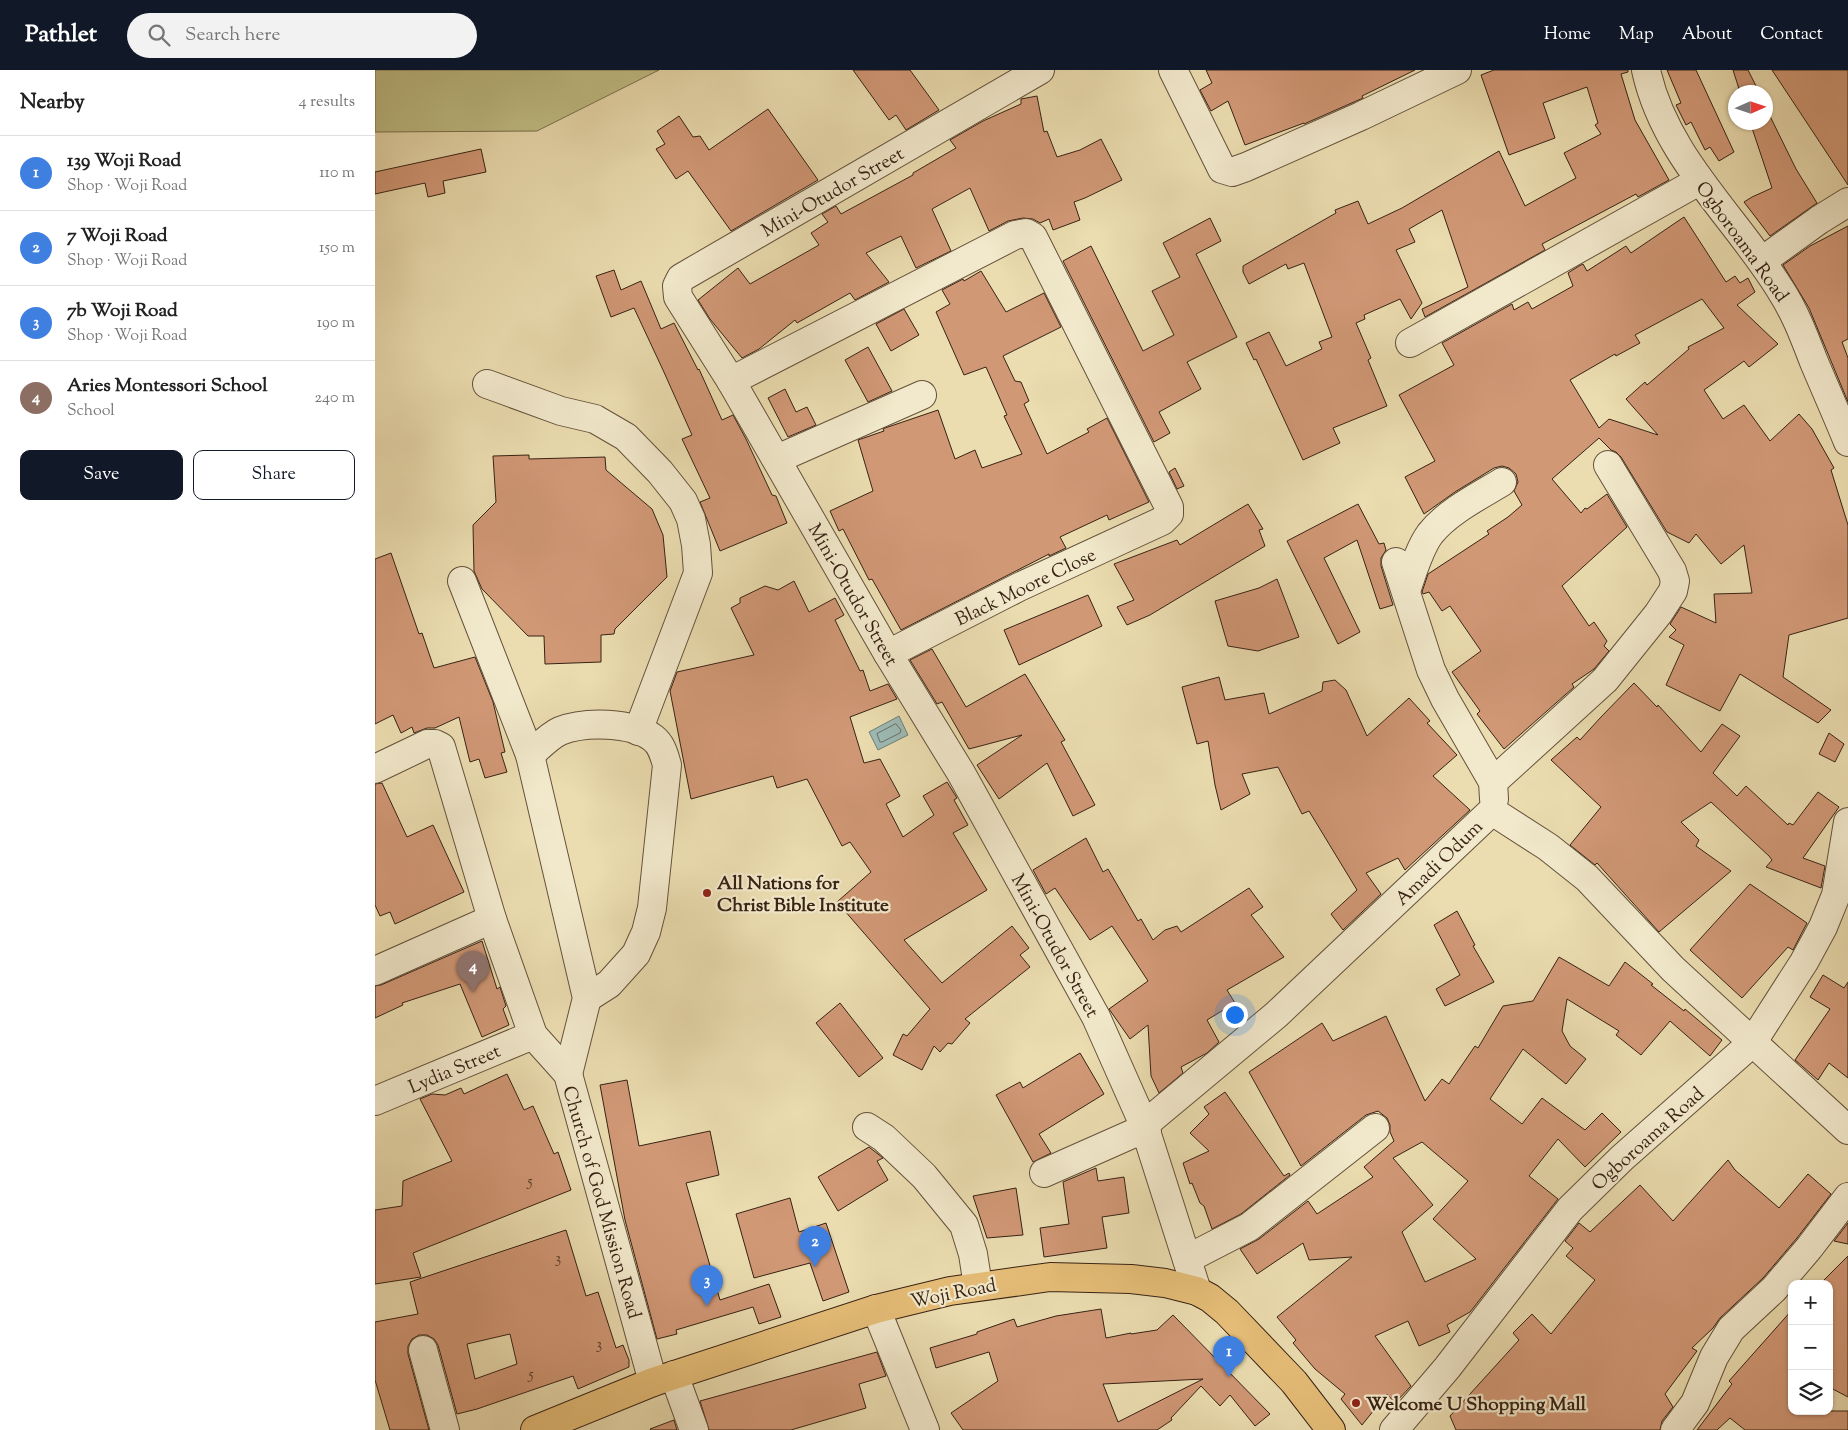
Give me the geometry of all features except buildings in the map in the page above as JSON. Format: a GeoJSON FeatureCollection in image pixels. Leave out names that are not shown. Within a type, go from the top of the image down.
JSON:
{"type":"FeatureCollection","features":[{"type":"Feature","properties":{"kind":"main road","name":"Woji Road"},"geometry":{"type":"LineString","coordinates":[[535,1430],[664,1379],[876,1309],[914,1298],[978,1286],[1050,1276],[1165,1283],[1197,1291],[1210,1298],[1227,1312],[1294,1382],[1331,1430]]}},
{"type":"Feature","properties":{"kind":"street","name":"Mini-Otudor Street"},"geometry":{"type":"LineString","coordinates":[[1040,70],[681,278],[677,286],[678,297],[731,381],[888,654],[961,773],[1097,1017],[1145,1128],[1197,1291]]}},
{"type":"Feature","properties":{"kind":"street"},"geometry":{"type":"LineString","coordinates":[[1173,70],[1223,169],[1232,172],[1318,136],[1457,70]]}},
{"type":"Feature","properties":{"kind":"street","name":"Ogboroama Road"},"geometry":{"type":"LineString","coordinates":[[1646,70],[1650,88],[1682,156],[1699,181],[1762,261],[1796,316],[1848,442]]}},
{"type":"Feature","properties":{"kind":"street"},"geometry":{"type":"LineString","coordinates":[[1410,343],[1699,181]]}},
{"type":"Feature","properties":{"kind":"street"},"geometry":{"type":"LineString","coordinates":[[1762,261],[1819,220],[1848,202]]}},
{"type":"Feature","properties":{"kind":"street","name":"Black Moore Close"},"geometry":{"type":"LineString","coordinates":[[731,381],[1015,235],[1026,233],[1033,237],[1169,507],[1169,514],[1162,521],[1019,587],[888,654]]}},
{"type":"Feature","properties":{"kind":"street"},"geometry":{"type":"LineString","coordinates":[[487,384],[561,411],[595,419],[625,437],[660,472],[683,501],[691,519],[696,545],[697,573],[639,731]]}},
{"type":"Feature","properties":{"kind":"street"},"geometry":{"type":"LineString","coordinates":[[777,459],[922,395]]}},
{"type":"Feature","properties":{"kind":"street"},"geometry":{"type":"LineString","coordinates":[[1493,782],[1605,680],[1658,614],[1673,591],[1675,581],[1672,571],[1608,465]]}},
{"type":"Feature","properties":{"kind":"street"},"geometry":{"type":"LineString","coordinates":[[1406,591],[1416,562],[1430,534],[1456,510],[1502,482]]}},
{"type":"Feature","properties":{"kind":"street"},"geometry":{"type":"LineString","coordinates":[[1396,562],[1431,670],[1445,699],[1493,782],[1495,796],[1492,811]]}},
{"type":"Feature","properties":{"kind":"street"},"geometry":{"type":"LineString","coordinates":[[462,581],[530,755],[587,998],[568,1074]]}},
{"type":"Feature","properties":{"kind":"street"},"geometry":{"type":"LineString","coordinates":[[530,755],[558,732],[574,727],[610,725],[639,731],[653,738],[662,748],[667,765],[652,908],[646,932],[636,954],[609,984],[587,998]]}},
{"type":"Feature","properties":{"kind":"street","name":"Church of God Mission Road"},"geometry":{"type":"LineString","coordinates":[[375,769],[427,744],[435,744],[441,747],[492,919],[533,1035],[568,1074],[664,1379],[694,1430]]}},
{"type":"Feature","properties":{"kind":"street","name":"Amadi Odum"},"geometry":{"type":"LineString","coordinates":[[1145,1128],[1277,1015],[1492,811],[1549,847],[1587,878],[1673,970],[1848,1130]]}},
{"type":"Feature","properties":{"kind":"street","name":"Ogboroama Road"},"geometry":{"type":"LineString","coordinates":[[1395,1430],[1447,1368],[1570,1209],[1622,1158],[1753,1043],[1804,962],[1823,927],[1836,895],[1848,822]]}},
{"type":"Feature","properties":{"kind":"street"},"geometry":{"type":"LineString","coordinates":[[375,971],[492,919]]}},
{"type":"Feature","properties":{"kind":"street","name":"Lydia Street"},"geometry":{"type":"LineString","coordinates":[[375,1101],[533,1035]]}},
{"type":"Feature","properties":{"kind":"street"},"geometry":{"type":"LineString","coordinates":[[867,1127],[884,1138],[924,1176],[964,1225],[973,1254],[978,1286]]}},
{"type":"Feature","properties":{"kind":"street"},"geometry":{"type":"LineString","coordinates":[[1045,1173],[1145,1128]]}},
{"type":"Feature","properties":{"kind":"street"},"geometry":{"type":"LineString","coordinates":[[1187,1259],[1249,1227],[1375,1128]]}},
{"type":"Feature","properties":{"kind":"street"},"geometry":{"type":"LineString","coordinates":[[1675,1430],[1695,1403],[1715,1357],[1731,1329],[1774,1288],[1809,1248],[1848,1197]]}},
{"type":"Feature","properties":{"kind":"street"},"geometry":{"type":"LineString","coordinates":[[876,1309],[925,1430]]}},
{"type":"Feature","properties":{"kind":"street"},"geometry":{"type":"LineString","coordinates":[[423,1350],[445,1430]]}},
{"type":"Feature","properties":{"kind":"shaded area"},"geometry":{"type":"Polygon","coordinates":[[[375,70],[659,70],[537,131],[375,132],[375,70]]]}},
{"type":"Feature","properties":{"kind":"water"},"geometry":{"type":"Polygon","coordinates":[[[899,716],[908,735],[878,750],[869,732],[899,716]]]}},
{"type":"Feature","properties":{"kind":"place","name":"All Nations for Christ Bible Institute"},"geometry":{"type":"Point","coordinates":[707,893]}},
{"type":"Feature","properties":{"kind":"place","name":"Aries Montessori School"},"geometry":{"type":"Point","coordinates":[473,992]}},
{"type":"Feature","properties":{"kind":"place","name":"7 Woji Road"},"geometry":{"type":"Point","coordinates":[815,1267]}},
{"type":"Feature","properties":{"kind":"place","name":"7b Woji Road"},"geometry":{"type":"Point","coordinates":[707,1306]}},
{"type":"Feature","properties":{"kind":"place","name":"139 Woji Road"},"geometry":{"type":"Point","coordinates":[1229,1377]}},
{"type":"Feature","properties":{"kind":"place","name":"Welcome U Shopping Mall"},"geometry":{"type":"Point","coordinates":[1356,1403]}}]}
